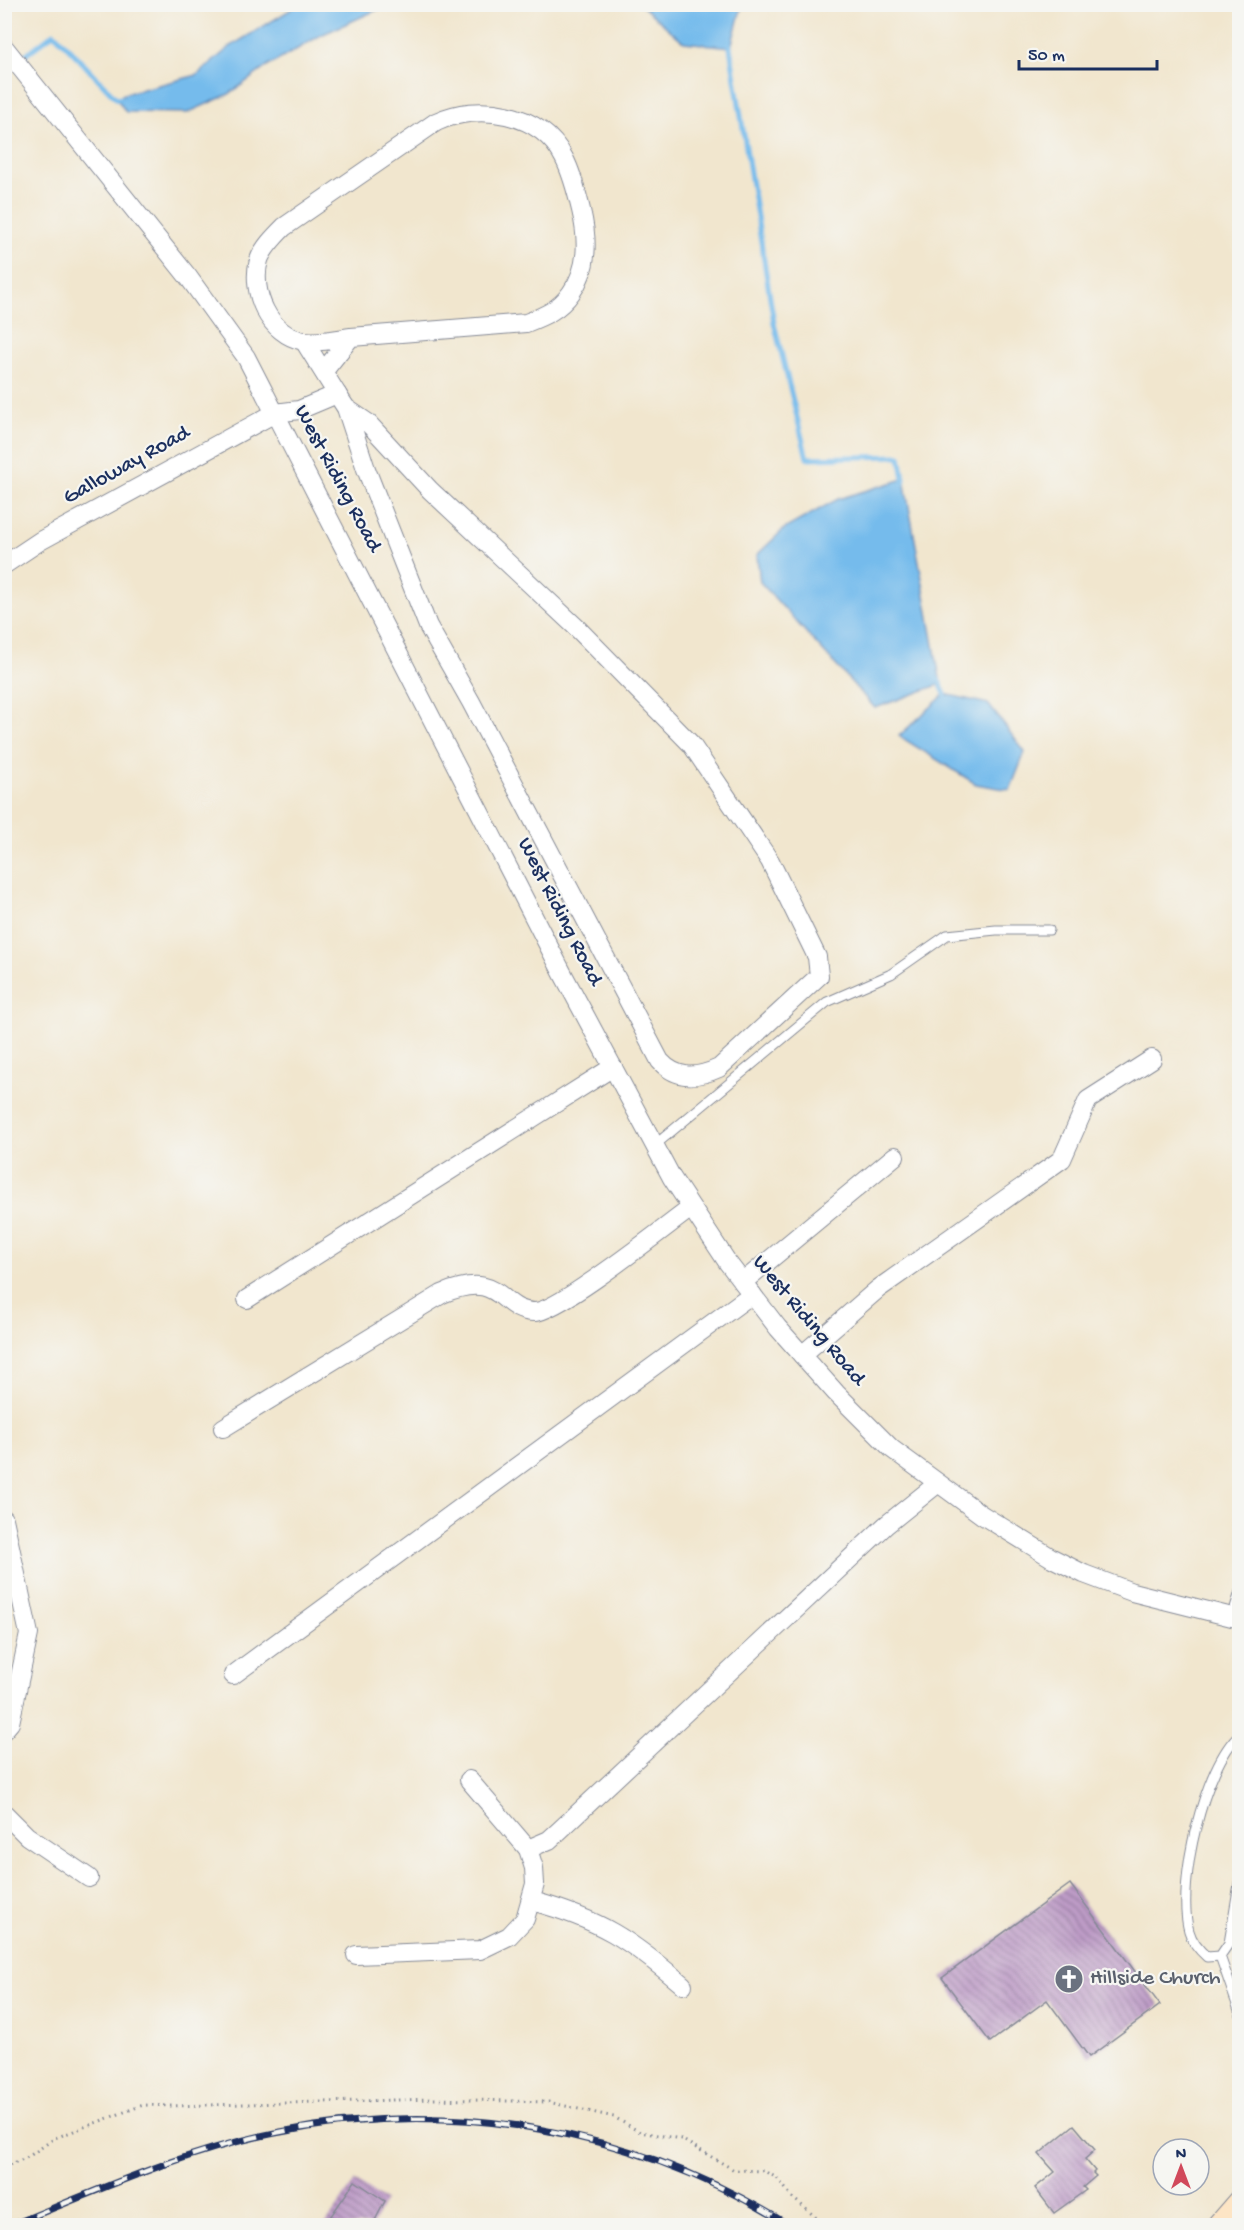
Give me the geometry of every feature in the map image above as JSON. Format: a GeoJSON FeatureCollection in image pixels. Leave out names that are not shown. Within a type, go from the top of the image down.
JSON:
{"type":"FeatureCollection","features":[{"type":"Feature","properties":{"kind":"main road"},"geometry":{"type":"LineString","coordinates":[[1220,2226],[1239,2203]]}},
{"type":"Feature","properties":{"kind":"street","name":"West Riding Road"},"geometry":{"type":"LineString","coordinates":[[4,47],[202,296],[246,357],[613,1067],[691,1208],[748,1288],[802,1354],[867,1425],[937,1484],[1052,1558],[1084,1574],[1132,1592],[1236,1618]]}},
{"type":"Feature","properties":{"kind":"street"},"geometry":{"type":"LineString","coordinates":[[488,112],[508,115],[528,123],[545,135],[564,158],[585,226],[586,258],[582,272],[571,293],[553,312],[526,323],[351,338],[304,341],[288,334],[265,313],[257,285],[260,260],[273,237],[284,227],[436,122],[450,115],[488,112]]}},
{"type":"Feature","properties":{"kind":"street"},"geometry":{"type":"LineString","coordinates":[[324,370],[351,338]]}},
{"type":"Feature","properties":{"kind":"street"},"geometry":{"type":"LineString","coordinates":[[304,341],[342,401],[366,469],[428,626],[471,702],[660,1061],[668,1070],[681,1075],[705,1074],[719,1068],[819,976],[817,957],[770,861],[691,744],[668,719],[576,627],[430,490],[368,423],[342,401]]}},
{"type":"Feature","properties":{"kind":"street"},"geometry":{"type":"LineString","coordinates":[[275,412],[299,410],[342,401]]}},
{"type":"Feature","properties":{"kind":"street","name":"Galloway Road"},"geometry":{"type":"LineString","coordinates":[[4,565],[40,541],[275,412]]}},
{"type":"Feature","properties":{"kind":"street"},"geometry":{"type":"LineString","coordinates":[[802,1354],[878,1289],[1062,1159],[1088,1100],[1152,1059]]}},
{"type":"Feature","properties":{"kind":"street"},"geometry":{"type":"LineString","coordinates":[[248,1299],[613,1067]]}},
{"type":"Feature","properties":{"kind":"street"},"geometry":{"type":"LineString","coordinates":[[233,1675],[748,1288],[896,1156]]}},
{"type":"Feature","properties":{"kind":"street"},"geometry":{"type":"LineString","coordinates":[[223,1428],[457,1287],[487,1286],[528,1311],[549,1308],[619,1262],[691,1208]]}},
{"type":"Feature","properties":{"kind":"street"},"geometry":{"type":"LineString","coordinates":[[528,1849],[549,1839],[560,1830],[886,1525],[937,1484]]}},
{"type":"Feature","properties":{"kind":"street"},"geometry":{"type":"LineString","coordinates":[[4,1519],[29,1634],[10,1723],[4,1730]]}},
{"type":"Feature","properties":{"kind":"street"},"geometry":{"type":"LineString","coordinates":[[356,1955],[480,1950],[500,1942],[518,1928],[532,1901],[534,1868],[528,1849],[469,1779]]}},
{"type":"Feature","properties":{"kind":"street"},"geometry":{"type":"LineString","coordinates":[[4,1813],[27,1836],[89,1878]]}},
{"type":"Feature","properties":{"kind":"street"},"geometry":{"type":"LineString","coordinates":[[532,1901],[593,1920],[622,1936],[683,1985]]}},
{"type":"Feature","properties":{"kind":"lane"},"geometry":{"type":"LineString","coordinates":[[655,1144],[827,1002],[891,974],[947,935],[996,930],[1049,930]]}},
{"type":"Feature","properties":{"kind":"lane"},"geometry":{"type":"LineString","coordinates":[[1236,1618],[1239,1592]]}},
{"type":"Feature","properties":{"kind":"lane"},"geometry":{"type":"LineString","coordinates":[[1220,1956],[1208,1957],[1197,1948],[1189,1932],[1186,1895],[1202,1804],[1222,1754],[1239,1734]]}},
{"type":"Feature","properties":{"kind":"lane"},"geometry":{"type":"LineString","coordinates":[[1220,1956],[1229,1943],[1239,1878]]}},
{"type":"Feature","properties":{"kind":"lane"},"geometry":{"type":"LineString","coordinates":[[1220,1956],[1239,2013]]}},
{"type":"Feature","properties":{"kind":"path"},"geometry":{"type":"LineString","coordinates":[[4,2167],[28,2157],[55,2138],[151,2103],[171,2106],[434,2098],[523,2100],[548,2102],[614,2117],[640,2132],[670,2136],[690,2143],[734,2170],[764,2171],[777,2178],[793,2198],[826,2226]]}},
{"type":"Feature","properties":{"kind":"water"},"geometry":{"type":"Polygon","coordinates":[[[298,5],[388,5],[321,35],[265,68],[229,94],[187,113],[126,112],[117,99],[124,94],[197,75],[231,46],[298,5]]]}},
{"type":"Feature","properties":{"kind":"water"},"geometry":{"type":"Polygon","coordinates":[[[641,5],[742,5],[731,47],[684,42],[641,5]]]}},
{"type":"Feature","properties":{"kind":"water"},"geometry":{"type":"Polygon","coordinates":[[[904,479],[941,684],[875,708],[760,582],[757,555],[784,529],[838,499],[904,479]]]}},
{"type":"Feature","properties":{"kind":"water"},"geometry":{"type":"Polygon","coordinates":[[[945,694],[988,704],[1025,752],[1010,790],[976,784],[899,736],[945,694]]]}},
{"type":"Feature","properties":{"kind":"building"},"geometry":{"type":"Polygon","coordinates":[[[1070,1884],[1160,2005],[1089,2057],[1047,2000],[990,2042],[942,1978],[1070,1884]]]}},
{"type":"Feature","properties":{"kind":"building"},"geometry":{"type":"Polygon","coordinates":[[[1074,2125],[1095,2150],[1085,2159],[1095,2171],[1093,2173],[1096,2176],[1083,2187],[1086,2190],[1054,2213],[1035,2188],[1055,2172],[1039,2154],[1074,2125]]]}},
{"type":"Feature","properties":{"kind":"building"},"geometry":{"type":"Polygon","coordinates":[[[355,2181],[385,2201],[372,2226],[324,2226],[355,2181]]]}},
{"type":"Feature","properties":{"kind":"waterway"},"geometry":{"type":"LineString","coordinates":[[24,56],[54,33],[117,99],[122,98]]}},
{"type":"Feature","properties":{"kind":"waterway"},"geometry":{"type":"LineString","coordinates":[[729,41],[774,323],[807,458],[900,456],[904,479],[902,486]]}},
{"type":"Feature","properties":{"kind":"waterway"},"geometry":{"type":"LineString","coordinates":[[938,679],[945,694]]}},
{"type":"Feature","properties":{"kind":"railway"},"geometry":{"type":"LineString","coordinates":[[9,2226],[140,2173],[207,2150],[275,2133],[342,2123],[409,2119],[475,2121],[541,2130],[606,2144],[670,2165],[731,2193],[790,2226]]}},
{"type":"Feature","properties":{"kind":"place","name":"Hillside Church"},"geometry":{"type":"Point","coordinates":[1069,1979]}}]}
